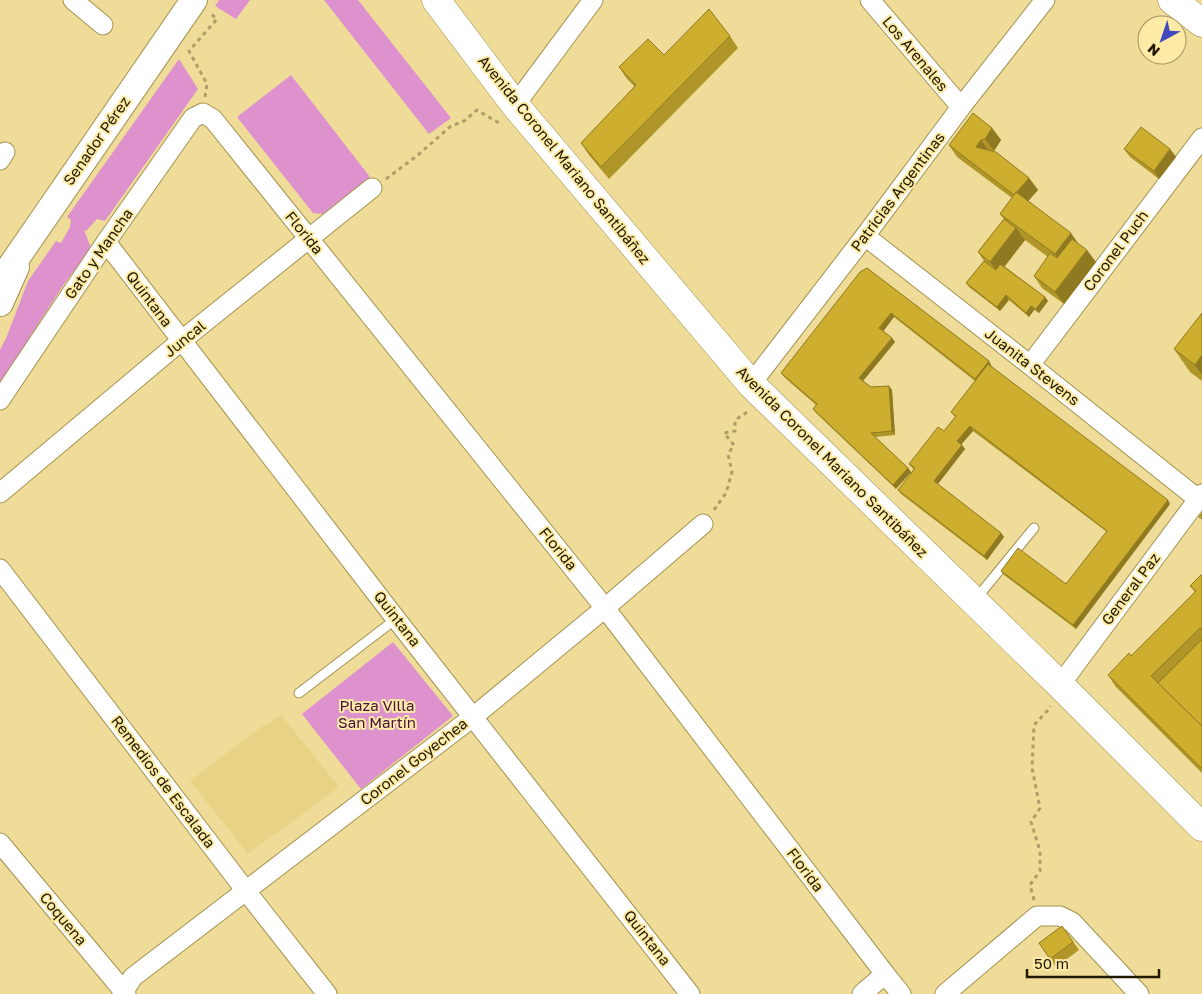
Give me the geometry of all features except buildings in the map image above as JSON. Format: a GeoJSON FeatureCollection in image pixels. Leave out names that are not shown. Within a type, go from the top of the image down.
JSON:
{"type":"FeatureCollection","features":[{"type":"Feature","properties":{"kind":"main road","name":"Avenida Coronel Mariano Santibáñez"},"geometry":{"type":"LineString","coordinates":[[436,0],[515,105],[746,395],[973,602],[1060,685],[1202,828]]}},
{"type":"Feature","properties":{"kind":"main road"},"geometry":{"type":"LineString","coordinates":[[1172,0],[1202,23]]}},
{"type":"Feature","properties":{"kind":"main road","name":"Senador Pérez"},"geometry":{"type":"LineString","coordinates":[[0,282],[26,243],[202,7]]}},
{"type":"Feature","properties":{"kind":"main road"},"geometry":{"type":"LineString","coordinates":[[0,265],[26,243]]}},
{"type":"Feature","properties":{"kind":"main road"},"geometry":{"type":"LineString","coordinates":[[0,303],[26,243]]}},
{"type":"Feature","properties":{"kind":"street"},"geometry":{"type":"LineString","coordinates":[[73,0],[103,25]]}},
{"type":"Feature","properties":{"kind":"street"},"geometry":{"type":"LineString","coordinates":[[515,105],[593,0]]}},
{"type":"Feature","properties":{"kind":"street","name":"Los Arenales"},"geometry":{"type":"LineString","coordinates":[[870,0],[961,107]]}},
{"type":"Feature","properties":{"kind":"street","name":"Patricias Argentinas"},"geometry":{"type":"LineString","coordinates":[[746,395],[961,107],[1045,0]]}},
{"type":"Feature","properties":{"kind":"street","name":"Florida"},"geometry":{"type":"LineString","coordinates":[[203,113],[213,119],[605,608],[901,994]]}},
{"type":"Feature","properties":{"kind":"street","name":"Gato y Mancha"},"geometry":{"type":"LineString","coordinates":[[0,400],[106,242],[193,118],[203,113]]}},
{"type":"Feature","properties":{"kind":"street","name":"Coronel Puch"},"geometry":{"type":"LineString","coordinates":[[1030,364],[1202,138]]}},
{"type":"Feature","properties":{"kind":"street","name":"Juncal"},"geometry":{"type":"LineString","coordinates":[[0,493],[181,341],[372,188]]}},
{"type":"Feature","properties":{"kind":"street","name":"Juanita Stevens"},"geometry":{"type":"LineString","coordinates":[[865,236],[1200,497]]}},
{"type":"Feature","properties":{"kind":"street","name":"Quintana"},"geometry":{"type":"LineString","coordinates":[[106,242],[396,619],[690,994]]}},
{"type":"Feature","properties":{"kind":"street","name":"General Paz"},"geometry":{"type":"LineString","coordinates":[[1060,685],[1200,497]]}},
{"type":"Feature","properties":{"kind":"street","name":"Coronel Goyechea"},"geometry":{"type":"LineString","coordinates":[[124,993],[133,977],[473,717],[703,524]]}},
{"type":"Feature","properties":{"kind":"street","name":"Remedios de Escalada"},"geometry":{"type":"LineString","coordinates":[[0,569],[326,994]]}},
{"type":"Feature","properties":{"kind":"street","name":"Coquena"},"geometry":{"type":"LineString","coordinates":[[0,843],[124,993]]}},
{"type":"Feature","properties":{"kind":"street"},"geometry":{"type":"LineString","coordinates":[[945,994],[1037,916],[1060,916],[1072,922],[1139,994]]}},
{"type":"Feature","properties":{"kind":"street"},"geometry":{"type":"LineString","coordinates":[[862,994],[885,974]]}},
{"type":"Feature","properties":{"kind":"lane"},"geometry":{"type":"LineString","coordinates":[[973,602],[1034,528]]}},
{"type":"Feature","properties":{"kind":"lane"},"geometry":{"type":"LineString","coordinates":[[299,693],[396,619]]}},
{"type":"Feature","properties":{"kind":"path"},"geometry":{"type":"LineString","coordinates":[[202,7],[217,20],[189,51],[207,84],[203,113]]}},
{"type":"Feature","properties":{"kind":"path"},"geometry":{"type":"LineString","coordinates":[[372,188],[418,155],[451,126],[464,121],[477,110],[499,123],[515,105]]}},
{"type":"Feature","properties":{"kind":"path"},"geometry":{"type":"LineString","coordinates":[[703,524],[726,493],[732,472],[728,454],[734,445],[724,432],[735,431],[735,420],[746,413],[746,395]]}},
{"type":"Feature","properties":{"kind":"path"},"geometry":{"type":"LineString","coordinates":[[1030,884],[1040,871],[1040,851],[1031,822],[1040,808],[1032,768],[1034,725],[1049,709]]}},
{"type":"Feature","properties":{"kind":"shaded area"},"geometry":{"type":"Polygon","coordinates":[[[281,715],[339,787],[248,854],[190,781],[265,724],[267,725],[281,715]]]}},
{"type":"Feature","properties":{"kind":"green space"},"geometry":{"type":"Polygon","coordinates":[[[219,0],[250,0],[236,19],[215,6],[219,0]]]}},
{"type":"Feature","properties":{"kind":"green space"},"geometry":{"type":"Polygon","coordinates":[[[324,0],[358,0],[451,118],[429,134],[324,0]]]}},
{"type":"Feature","properties":{"kind":"green space"},"geometry":{"type":"Polygon","coordinates":[[[179,59],[198,89],[105,221],[97,219],[86,231],[84,230],[91,248],[64,284],[0,383],[0,350],[28,281],[56,241],[61,243],[70,227],[71,220],[67,217],[179,59]]]}},
{"type":"Feature","properties":{"kind":"green space"},"geometry":{"type":"Polygon","coordinates":[[[291,75],[370,177],[323,214],[313,213],[237,117],[291,75]]]}},
{"type":"Feature","properties":{"kind":"green space","name":"Plaza Villa San Martín"},"geometry":{"type":"Polygon","coordinates":[[[393,642],[453,716],[361,789],[302,714],[393,642]]]}}]}
